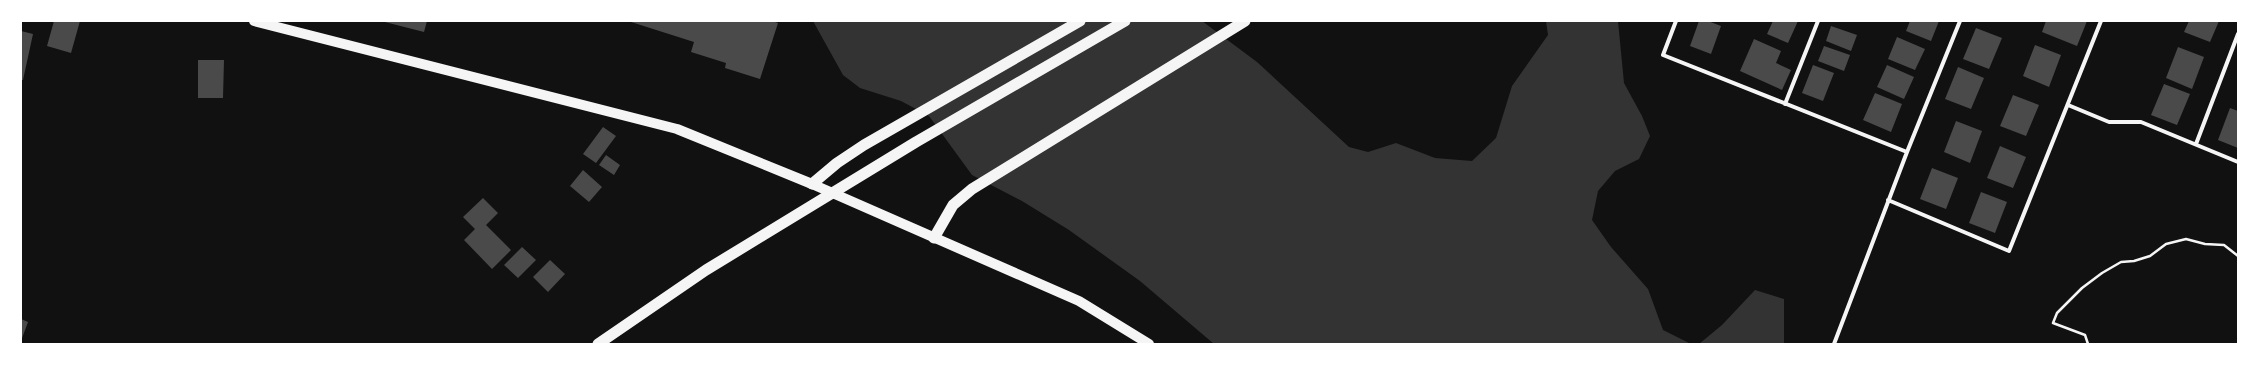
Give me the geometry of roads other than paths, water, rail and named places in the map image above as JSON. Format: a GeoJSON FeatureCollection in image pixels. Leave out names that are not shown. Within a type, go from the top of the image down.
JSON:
{"type":"FeatureCollection","features":[{"type":"Feature","properties":{"kind":"highway"},"geometry":{"type":"LineString","coordinates":[[812,184],[837,163],[864,145],[1080,21]]}},
{"type":"Feature","properties":{"kind":"highway"},"geometry":{"type":"LineString","coordinates":[[598,344],[706,270],[916,142],[1125,21]]}},
{"type":"Feature","properties":{"kind":"highway"},"geometry":{"type":"LineString","coordinates":[[934,238],[953,205],[972,189],[1245,21]]}},
{"type":"Feature","properties":{"kind":"main road"},"geometry":{"type":"LineString","coordinates":[[254,21],[677,129],[812,184],[1079,301],[1149,344]]}},
{"type":"Feature","properties":{"kind":"street"},"geometry":{"type":"LineString","coordinates":[[1676,21],[1663,56],[1907,152]]}},
{"type":"Feature","properties":{"kind":"street"},"geometry":{"type":"LineString","coordinates":[[1785,104],[1818,21]]}},
{"type":"Feature","properties":{"kind":"street"},"geometry":{"type":"LineString","coordinates":[[1834,344],[1888,200],[1960,21]]}},
{"type":"Feature","properties":{"kind":"street"},"geometry":{"type":"LineString","coordinates":[[1888,200],[2010,251],[2101,21]]}},
{"type":"Feature","properties":{"kind":"street"},"geometry":{"type":"LineString","coordinates":[[2196,144],[2238,34]]}},
{"type":"Feature","properties":{"kind":"street"},"geometry":{"type":"LineString","coordinates":[[2068,105],[2109,122],[2141,122],[2238,162]]}}]}
